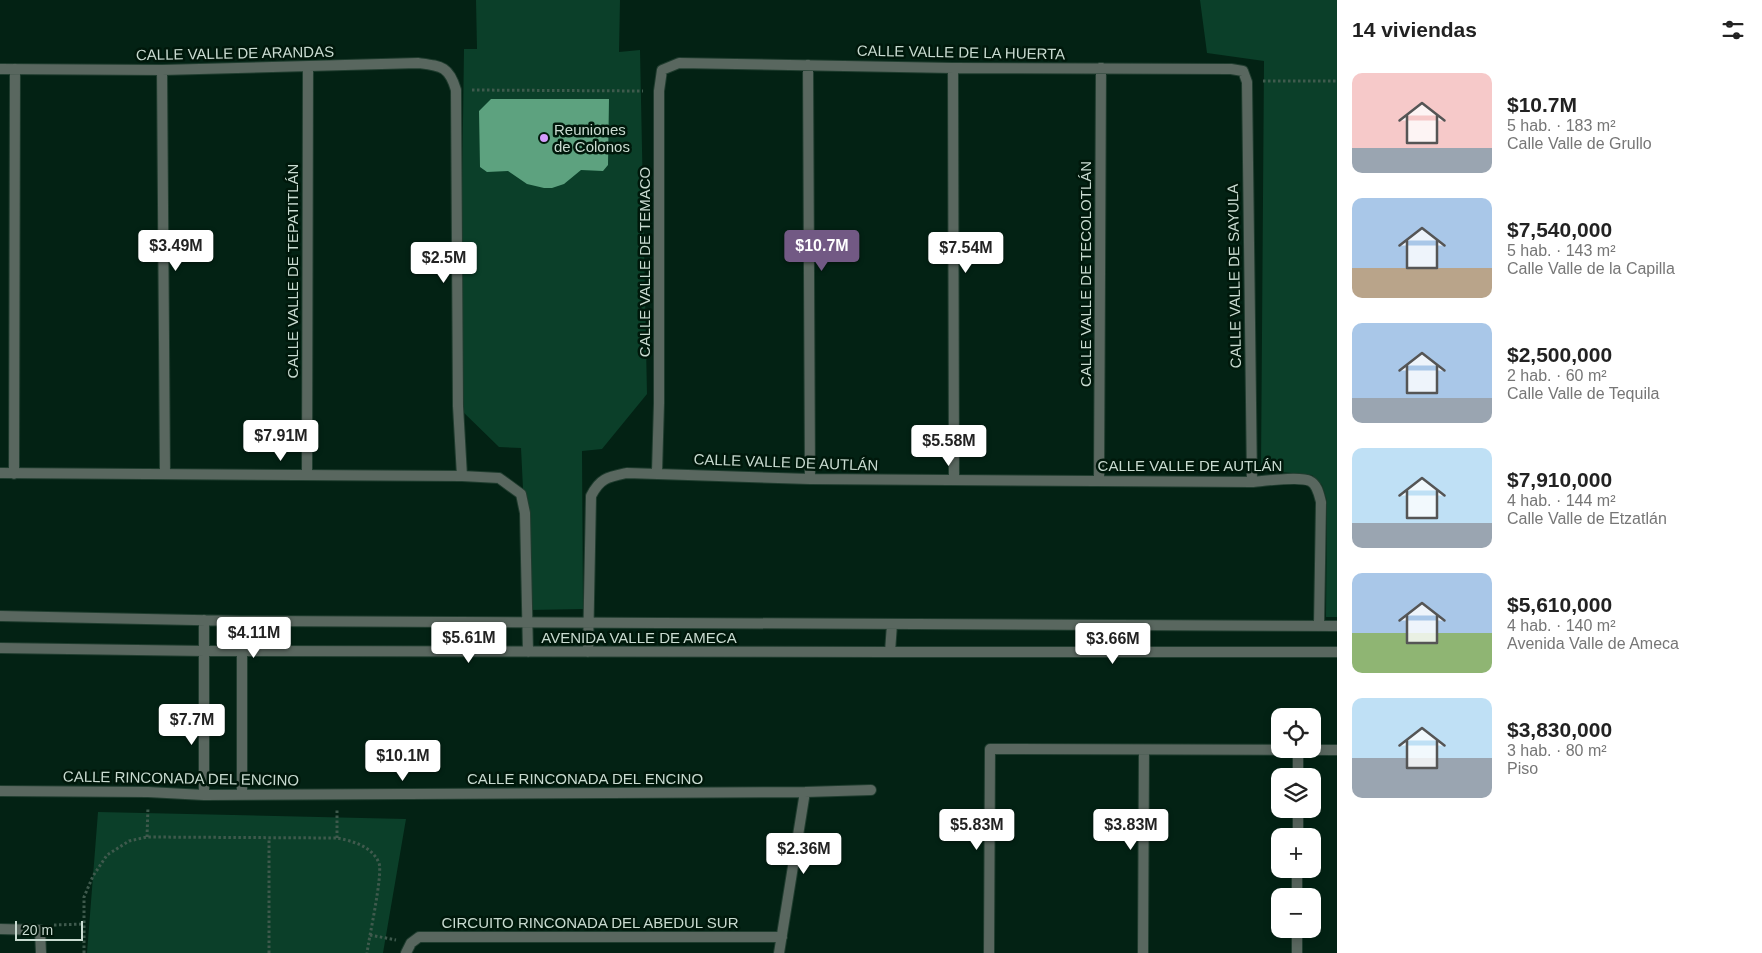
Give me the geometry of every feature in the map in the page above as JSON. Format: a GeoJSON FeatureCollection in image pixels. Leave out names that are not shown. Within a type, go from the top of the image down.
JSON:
{"type":"FeatureCollection","features":[{"type":"Feature","properties":{"kind":"street","name":"CALLE VALLE DE ARANDAS"},"geometry":{"type":"LineString","coordinates":[[0,69],[162,70],[418,63],[438,66],[452,76],[456,90]]}},
{"type":"Feature","properties":{"kind":"street","name":"CALLE VALLE DE LA HUERTA"},"geometry":{"type":"LineString","coordinates":[[679,63],[953,68],[1231,68],[1243,71]]}},
{"type":"Feature","properties":{"kind":"street","name":"CALLE VALLE DE TEMACO"},"geometry":{"type":"LineString","coordinates":[[657,472],[660,403],[659,91],[662,70],[679,63]]}},
{"type":"Feature","properties":{"kind":"street"},"geometry":{"type":"LineString","coordinates":[[808,65],[810,479]]}},
{"type":"Feature","properties":{"kind":"street","name":"CALLE VALLE DE TEPATITLÁN"},"geometry":{"type":"LineString","coordinates":[[307,474],[308,67]]}},
{"type":"Feature","properties":{"kind":"street"},"geometry":{"type":"LineString","coordinates":[[953,68],[954,480]]}},
{"type":"Feature","properties":{"kind":"street","name":"CALLE VALLE DE TECOLOTLÁN"},"geometry":{"type":"LineString","coordinates":[[1099,481],[1100,68]]}},
{"type":"Feature","properties":{"kind":"street"},"geometry":{"type":"LineString","coordinates":[[14,474],[15,69]]}},
{"type":"Feature","properties":{"kind":"street"},"geometry":{"type":"LineString","coordinates":[[162,70],[165,474]]}},
{"type":"Feature","properties":{"kind":"street","name":"CALLE VALLE DE SAYULA"},"geometry":{"type":"LineString","coordinates":[[1243,71],[1247,82],[1252,482]]}},
{"type":"Feature","properties":{"kind":"street"},"geometry":{"type":"LineString","coordinates":[[456,90],[458,406],[462,476]]}},
{"type":"Feature","properties":{"kind":"street","name":"CALLE VALLE DE AUTLÁN"},"geometry":{"type":"LineString","coordinates":[[589,622],[591,496],[598,484],[608,477],[627,472],[657,472],[810,479],[1252,482],[1291,479],[1309,480],[1317,488],[1321,502],[1319,626]]}},
{"type":"Feature","properties":{"kind":"street"},"geometry":{"type":"LineString","coordinates":[[0,474],[307,474],[499,478],[521,494],[525,513],[528,652]]}},
{"type":"Feature","properties":{"kind":"street","name":"AVENIDA VALLE DE AMECA"},"geometry":{"type":"LineString","coordinates":[[0,616],[242,621],[1337,626]]}},
{"type":"Feature","properties":{"kind":"street"},"geometry":{"type":"LineString","coordinates":[[204,620],[204,795]]}},
{"type":"Feature","properties":{"kind":"street"},"geometry":{"type":"LineString","coordinates":[[242,621],[242,795]]}},
{"type":"Feature","properties":{"kind":"street"},"geometry":{"type":"LineString","coordinates":[[588,652],[589,622]]}},
{"type":"Feature","properties":{"kind":"street"},"geometry":{"type":"LineString","coordinates":[[890,652],[892,624]]}},
{"type":"Feature","properties":{"kind":"street","name":"AVENIDA VALLE DE AMECA"},"geometry":{"type":"LineString","coordinates":[[0,648],[528,652],[1337,652]]}},
{"type":"Feature","properties":{"kind":"street"},"geometry":{"type":"LineString","coordinates":[[988,953],[990,749],[1271,750]]}},
{"type":"Feature","properties":{"kind":"street"},"geometry":{"type":"LineString","coordinates":[[1143,953],[1144,750]]}},
{"type":"Feature","properties":{"kind":"street"},"geometry":{"type":"LineString","coordinates":[[1321,750],[1337,750]]}},
{"type":"Feature","properties":{"kind":"street","name":"CALLE RINCONADA DEL ENCINO"},"geometry":{"type":"LineString","coordinates":[[0,791],[242,795],[871,790]]}},
{"type":"Feature","properties":{"kind":"street"},"geometry":{"type":"LineString","coordinates":[[779,953],[805,792]]}},
{"type":"Feature","properties":{"kind":"street"},"geometry":{"type":"LineString","coordinates":[[0,929],[40,930],[41,953]]}},
{"type":"Feature","properties":{"kind":"street","name":"CIRCUITO RINCONADA DEL ABEDUL SUR"},"geometry":{"type":"LineString","coordinates":[[411,943],[419,937],[782,937]]}},
{"type":"Feature","properties":{"kind":"street"},"geometry":{"type":"LineString","coordinates":[[1297,938],[1297,953]]}},
{"type":"Feature","properties":{"kind":"street"},"geometry":{"type":"LineString","coordinates":[[406,953],[411,943]]}},
{"type":"Feature","properties":{"kind":"path"},"geometry":{"type":"LineString","coordinates":[[1247,82],[1337,81]]}},
{"type":"Feature","properties":{"kind":"path"},"geometry":{"type":"LineString","coordinates":[[456,90],[659,91]]}},
{"type":"Feature","properties":{"kind":"path"},"geometry":{"type":"LineString","coordinates":[[148,792],[148,837]]}},
{"type":"Feature","properties":{"kind":"path"},"geometry":{"type":"LineString","coordinates":[[337,794],[337,838]]}},
{"type":"Feature","properties":{"kind":"path"},"geometry":{"type":"LineString","coordinates":[[84,953],[84,897],[93,876],[107,855],[129,841],[148,837],[337,838],[355,841],[369,850],[379,864],[379,883],[367,953]]}},
{"type":"Feature","properties":{"kind":"path"},"geometry":{"type":"LineString","coordinates":[[269,838],[269,953]]}},
{"type":"Feature","properties":{"kind":"path"},"geometry":{"type":"LineString","coordinates":[[40,930],[56,925],[83,924]]}},
{"type":"Feature","properties":{"kind":"path"},"geometry":{"type":"LineString","coordinates":[[370,935],[411,943]]}},
{"type":"Feature","properties":{"kind":"green space"},"geometry":{"type":"Polygon","coordinates":[[[476,0],[620,0],[619,52],[640,50],[647,394],[602,449],[582,451],[583,609],[529,610],[521,448],[499,447],[459,408],[464,49],[477,49],[476,0]]]}},
{"type":"Feature","properties":{"kind":"green space"},"geometry":{"type":"Polygon","coordinates":[[[1200,0],[1337,0],[1337,617],[1326,617],[1327,501],[1322,485],[1312,475],[1261,470],[1264,61],[1207,53],[1200,0]]]}},
{"type":"Feature","properties":{"kind":"green space"},"geometry":{"type":"Polygon","coordinates":[[[98,812],[406,819],[383,953],[87,953],[98,812]]]}},
{"type":"Feature","properties":{"kind":"building","name":"Reuniones de Colonos"},"geometry":{"type":"Polygon","coordinates":[[[491,99],[609,99],[608,165],[603,171],[581,170],[564,184],[552,188],[527,184],[508,171],[487,172],[480,167],[479,111],[491,99]]]}},
{"type":"Feature","properties":{"kind":"place","name":"Reuniones de Colonos"},"geometry":{"type":"Point","coordinates":[544,138]}}]}
